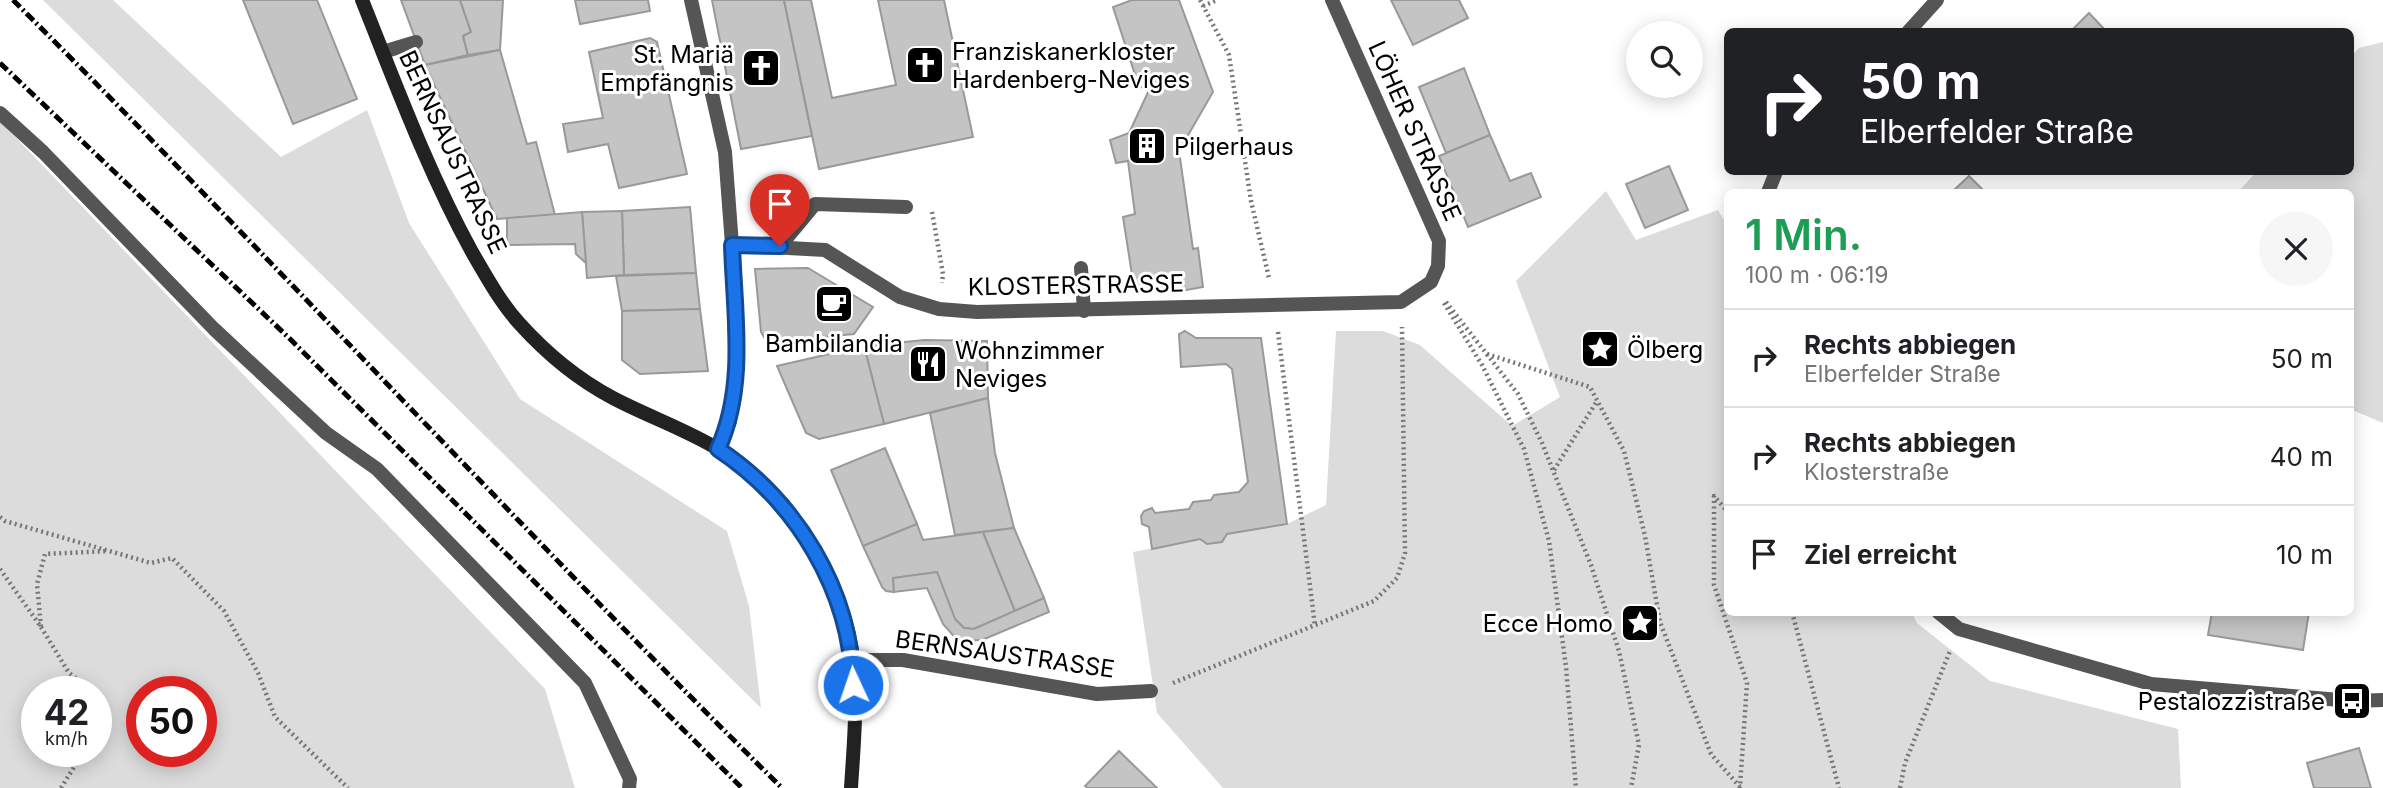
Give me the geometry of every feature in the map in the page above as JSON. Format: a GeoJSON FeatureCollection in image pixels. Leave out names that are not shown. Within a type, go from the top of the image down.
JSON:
{"type":"FeatureCollection","features":[{"type":"Feature","properties":{"kind":"main road","name":"BERNSAUSTRASSE"},"geometry":{"type":"LineString","coordinates":[[362,0],[447,205],[491,285],[518,322],[556,360],[583,380],[614,399],[718,449],[761,481],[798,526],[822,566],[849,633],[853,660],[851,788]]}},
{"type":"Feature","properties":{"kind":"street"},"geometry":{"type":"LineString","coordinates":[[691,0],[725,152],[732,245],[736,373],[730,421],[718,449]]}},
{"type":"Feature","properties":{"kind":"street","name":"LÖHER STRASSE"},"geometry":{"type":"LineString","coordinates":[[1332,0],[1439,241],[1438,266],[1431,282]]}},
{"type":"Feature","properties":{"kind":"street"},"geometry":{"type":"LineString","coordinates":[[1912,28],[1937,0]]}},
{"type":"Feature","properties":{"kind":"street"},"geometry":{"type":"LineString","coordinates":[[383,52],[416,42]]}},
{"type":"Feature","properties":{"kind":"street"},"geometry":{"type":"LineString","coordinates":[[0,113],[43,152],[215,329],[326,433],[377,469],[585,683],[630,779],[629,788]]}},
{"type":"Feature","properties":{"kind":"street"},"geometry":{"type":"LineString","coordinates":[[780,246],[814,204],[906,207]]}},
{"type":"Feature","properties":{"kind":"street","name":"KLOSTERSTRASSE"},"geometry":{"type":"LineString","coordinates":[[732,245],[825,250],[900,297],[939,309],[977,312],[1084,311],[1274,303],[1401,302]]}},
{"type":"Feature","properties":{"kind":"street"},"geometry":{"type":"LineString","coordinates":[[1081,268],[1084,311]]}},
{"type":"Feature","properties":{"kind":"street"},"geometry":{"type":"LineString","coordinates":[[1401,302],[1431,282]]}},
{"type":"Feature","properties":{"kind":"street"},"geometry":{"type":"LineString","coordinates":[[1943,616],[1959,629],[2151,684],[2352,701],[2383,701]]}},
{"type":"Feature","properties":{"kind":"street","name":"BERNSAUSTRASSE"},"geometry":{"type":"LineString","coordinates":[[853,660],[903,660],[1097,694],[1152,691]]}},
{"type":"Feature","properties":{"kind":"path"},"geometry":{"type":"LineString","coordinates":[[1200,0],[1229,55],[1251,201],[1274,303],[1315,626]]}},
{"type":"Feature","properties":{"kind":"path"},"geometry":{"type":"LineString","coordinates":[[1203,6],[1217,0]]}},
{"type":"Feature","properties":{"kind":"path"},"geometry":{"type":"LineString","coordinates":[[906,207],[931,205],[943,274]]}},
{"type":"Feature","properties":{"kind":"path"},"geometry":{"type":"LineString","coordinates":[[1431,282],[1518,394],[1553,470],[1591,565],[1619,651],[1639,745],[1631,788]]}},
{"type":"Feature","properties":{"kind":"path"},"geometry":{"type":"LineString","coordinates":[[1431,282],[1482,365],[1524,449],[1549,541],[1566,667],[1576,788]]}},
{"type":"Feature","properties":{"kind":"path"},"geometry":{"type":"LineString","coordinates":[[1152,691],[1374,601],[1397,579],[1405,553],[1401,302]]}},
{"type":"Feature","properties":{"kind":"path"},"geometry":{"type":"LineString","coordinates":[[1487,354],[1590,387],[1624,451],[1645,536],[1660,622],[1711,754],[1740,788],[1747,683],[1724,616]]}},
{"type":"Feature","properties":{"kind":"path"},"geometry":{"type":"LineString","coordinates":[[1553,470],[1597,401]]}},
{"type":"Feature","properties":{"kind":"path"},"geometry":{"type":"LineString","coordinates":[[1724,507],[1714,495],[1714,585],[1724,615]]}},
{"type":"Feature","properties":{"kind":"path"},"geometry":{"type":"LineString","coordinates":[[0,517],[5,521],[151,563],[172,558],[224,611],[258,673],[275,718],[348,788]]}},
{"type":"Feature","properties":{"kind":"path"},"geometry":{"type":"LineString","coordinates":[[41,627],[37,584],[45,554],[113,551]]}},
{"type":"Feature","properties":{"kind":"path"},"geometry":{"type":"LineString","coordinates":[[0,569],[73,676]]}},
{"type":"Feature","properties":{"kind":"path"},"geometry":{"type":"LineString","coordinates":[[1792,616],[1839,788]]}},
{"type":"Feature","properties":{"kind":"path"},"geometry":{"type":"LineString","coordinates":[[1900,788],[1905,763],[1959,629]]}},
{"type":"Feature","properties":{"kind":"path"},"geometry":{"type":"LineString","coordinates":[[61,788],[74,767]]}},
{"type":"Feature","properties":{"kind":"shaded area"},"geometry":{"type":"Polygon","coordinates":[[[43,0],[113,0],[281,157],[367,110],[409,223],[520,399],[727,531],[749,606],[761,708],[43,0]]]}},
{"type":"Feature","properties":{"kind":"shaded area"},"geometry":{"type":"Polygon","coordinates":[[[2383,42],[2383,423],[2354,411],[2354,189],[2241,189],[2253,175],[2354,175],[2354,54],[2359,48],[2383,42]]]}},
{"type":"Feature","properties":{"kind":"shaded area"},"geometry":{"type":"Polygon","coordinates":[[[0,121],[545,689],[575,788],[0,788],[0,121]]]}},
{"type":"Feature","properties":{"kind":"shaded area"},"geometry":{"type":"Polygon","coordinates":[[[1606,191],[1636,240],[1718,210],[1724,220],[1724,616],[1914,616],[1917,623],[1990,681],[2178,729],[2181,788],[1223,788],[1157,713],[1133,552],[1200,539],[1207,544],[1222,542],[1227,534],[1287,524],[1326,505],[1336,331],[1383,331],[1420,345],[1512,426],[1560,397],[1516,281],[1606,191]]]}},
{"type":"Feature","properties":{"kind":"building"},"geometry":{"type":"Polygon","coordinates":[[[243,0],[317,0],[357,99],[293,124],[243,0]]]}},
{"type":"Feature","properties":{"kind":"building"},"geometry":{"type":"Polygon","coordinates":[[[401,0],[460,0],[471,32],[463,36],[468,55],[425,65],[401,0]]]}},
{"type":"Feature","properties":{"kind":"building"},"geometry":{"type":"Polygon","coordinates":[[[460,0],[503,0],[500,50],[468,55],[463,36],[471,32],[460,0]]]}},
{"type":"Feature","properties":{"kind":"building"},"geometry":{"type":"Polygon","coordinates":[[[575,0],[648,0],[650,11],[580,24],[575,0]]]}},
{"type":"Feature","properties":{"kind":"building","name":"St. Mariä Empfängnis"},"geometry":{"type":"Polygon","coordinates":[[[712,0],[784,0],[812,136],[741,149],[712,0]]]}},
{"type":"Feature","properties":{"kind":"building","name":"Franziskanerkloster Hardenberg-Neviges"},"geometry":{"type":"Polygon","coordinates":[[[784,0],[811,0],[832,98],[896,85],[878,0],[944,0],[973,137],[819,169],[784,0]]]}},
{"type":"Feature","properties":{"kind":"building","name":"Pilgerhaus"},"geometry":{"type":"Polygon","coordinates":[[[1132,0],[1179,0],[1213,92],[1179,151],[1193,249],[1198,248],[1203,287],[1181,291],[1176,287],[1135,294],[1123,217],[1135,214],[1128,161],[1116,163],[1110,140],[1129,133],[1150,88],[1139,87],[1113,7],[1132,0]]]}},
{"type":"Feature","properties":{"kind":"building"},"geometry":{"type":"Polygon","coordinates":[[[1391,0],[1459,0],[1468,18],[1413,45],[1391,0]]]}},
{"type":"Feature","properties":{"kind":"building"},"geometry":{"type":"Polygon","coordinates":[[[2089,13],[2103,28],[2074,28],[2089,13]]]}},
{"type":"Feature","properties":{"kind":"building"},"geometry":{"type":"Polygon","coordinates":[[[650,38],[657,42],[687,174],[619,188],[608,144],[568,152],[563,124],[603,118],[589,52],[650,38]]]}},
{"type":"Feature","properties":{"kind":"building"},"geometry":{"type":"Polygon","coordinates":[[[500,50],[527,144],[536,142],[555,215],[497,219],[425,65],[500,50]]]}},
{"type":"Feature","properties":{"kind":"building"},"geometry":{"type":"Polygon","coordinates":[[[1464,68],[1490,135],[1446,153],[1419,87],[1464,68]]]}},
{"type":"Feature","properties":{"kind":"building"},"geometry":{"type":"Polygon","coordinates":[[[1490,135],[1510,181],[1531,173],[1541,197],[1468,227],[1439,156],[1490,135]]]}},
{"type":"Feature","properties":{"kind":"building"},"geometry":{"type":"Polygon","coordinates":[[[1669,166],[1688,210],[1645,228],[1626,184],[1669,166]]]}},
{"type":"Feature","properties":{"kind":"building"},"geometry":{"type":"Polygon","coordinates":[[[1969,176],[1982,189],[1955,189],[1969,176]]]}},
{"type":"Feature","properties":{"kind":"building"},"geometry":{"type":"Polygon","coordinates":[[[690,207],[696,273],[624,275],[622,211],[690,207]]]}},
{"type":"Feature","properties":{"kind":"building"},"geometry":{"type":"Polygon","coordinates":[[[622,211],[624,275],[587,278],[582,212],[622,211]]]}},
{"type":"Feature","properties":{"kind":"building"},"geometry":{"type":"Polygon","coordinates":[[[582,212],[586,263],[576,254],[575,244],[507,245],[507,218],[582,212]]]}},
{"type":"Feature","properties":{"kind":"building"},"geometry":{"type":"Polygon","coordinates":[[[808,268],[873,307],[854,334],[812,338],[811,346],[770,347],[761,332],[755,269],[808,268]]]}},
{"type":"Feature","properties":{"kind":"building"},"geometry":{"type":"Polygon","coordinates":[[[696,273],[700,309],[622,311],[616,276],[696,273]]]}},
{"type":"Feature","properties":{"kind":"building"},"geometry":{"type":"Polygon","coordinates":[[[700,309],[708,371],[640,374],[622,360],[622,311],[700,309]]]}},
{"type":"Feature","properties":{"kind":"building"},"geometry":{"type":"Polygon","coordinates":[[[1185,331],[1196,338],[1261,338],[1287,524],[1227,534],[1222,542],[1207,544],[1200,539],[1152,549],[1149,527],[1142,524],[1141,516],[1144,511],[1152,508],[1155,513],[1189,509],[1193,502],[1211,500],[1214,495],[1239,492],[1248,482],[1232,369],[1226,364],[1181,367],[1179,334],[1185,331]]]}},
{"type":"Feature","properties":{"kind":"building","name":"Wohnzimmer Neviges"},"geometry":{"type":"Polygon","coordinates":[[[925,340],[987,341],[988,398],[884,424],[864,346],[925,340]]]}},
{"type":"Feature","properties":{"kind":"building"},"geometry":{"type":"Polygon","coordinates":[[[864,346],[884,424],[819,439],[806,433],[777,366],[864,346]]]}},
{"type":"Feature","properties":{"kind":"building"},"geometry":{"type":"Polygon","coordinates":[[[988,398],[995,453],[1014,528],[955,535],[930,413],[988,398]]]}},
{"type":"Feature","properties":{"kind":"building"},"geometry":{"type":"Polygon","coordinates":[[[885,448],[917,524],[863,546],[831,470],[885,448]]]}},
{"type":"Feature","properties":{"kind":"building"},"geometry":{"type":"Polygon","coordinates":[[[917,524],[923,540],[983,532],[1015,611],[974,629],[964,628],[955,619],[937,572],[893,578],[894,592],[886,591],[863,546],[917,524]]]}},
{"type":"Feature","properties":{"kind":"building"},"geometry":{"type":"Polygon","coordinates":[[[1014,528],[1044,598],[1015,611],[983,532],[1014,528]]]}},
{"type":"Feature","properties":{"kind":"building"},"geometry":{"type":"Polygon","coordinates":[[[937,572],[955,619],[964,628],[974,629],[1044,598],[1049,612],[982,640],[958,641],[943,624],[927,588],[894,592],[893,578],[937,572]]]}},
{"type":"Feature","properties":{"kind":"building"},"geometry":{"type":"Polygon","coordinates":[[[2211,616],[2308,616],[2303,650],[2208,635],[2211,616]]]}},
{"type":"Feature","properties":{"kind":"building"},"geometry":{"type":"Polygon","coordinates":[[[2359,748],[2371,788],[2314,788],[2307,763],[2359,748]]]}},
{"type":"Feature","properties":{"kind":"building"},"geometry":{"type":"Polygon","coordinates":[[[1119,751],[1157,788],[1085,786],[1119,751]]]}},
{"type":"Feature","properties":{"kind":"railway"},"geometry":{"type":"LineString","coordinates":[[13,0],[782,788]]}},
{"type":"Feature","properties":{"kind":"railway"},"geometry":{"type":"LineString","coordinates":[[0,63],[288,337],[742,788]]}},
{"type":"Feature","properties":{"kind":"place","name":"Franziskanerkloster Hardenberg-Neviges"},"geometry":{"type":"Point","coordinates":[925,65]}},
{"type":"Feature","properties":{"kind":"place","name":"St. Mariä Empfängnis"},"geometry":{"type":"Point","coordinates":[761,68]}},
{"type":"Feature","properties":{"kind":"place","name":"Pilgerhaus"},"geometry":{"type":"Point","coordinates":[1147,146]}},
{"type":"Feature","properties":{"kind":"place","name":"Bambilandia"},"geometry":{"type":"Point","coordinates":[834,304]}},
{"type":"Feature","properties":{"kind":"place","name":"Ölberg"},"geometry":{"type":"Point","coordinates":[1600,349]}},
{"type":"Feature","properties":{"kind":"place","name":"Wohnzimmer Neviges"},"geometry":{"type":"Point","coordinates":[928,364]}},
{"type":"Feature","properties":{"kind":"place","name":"Ecce Homo"},"geometry":{"type":"Point","coordinates":[1640,623]}},
{"type":"Feature","properties":{"kind":"place","name":"Pestalozzistraße"},"geometry":{"type":"Point","coordinates":[2352,701]}},
{"type":"Feature","properties":{"kind":"route"},"geometry":{"type":"LineString","coordinates":[[780,246],[732,245],[736,373],[730,421],[718,449],[744,466],[775,496],[798,526],[822,566],[849,633],[853,685]]}}]}
